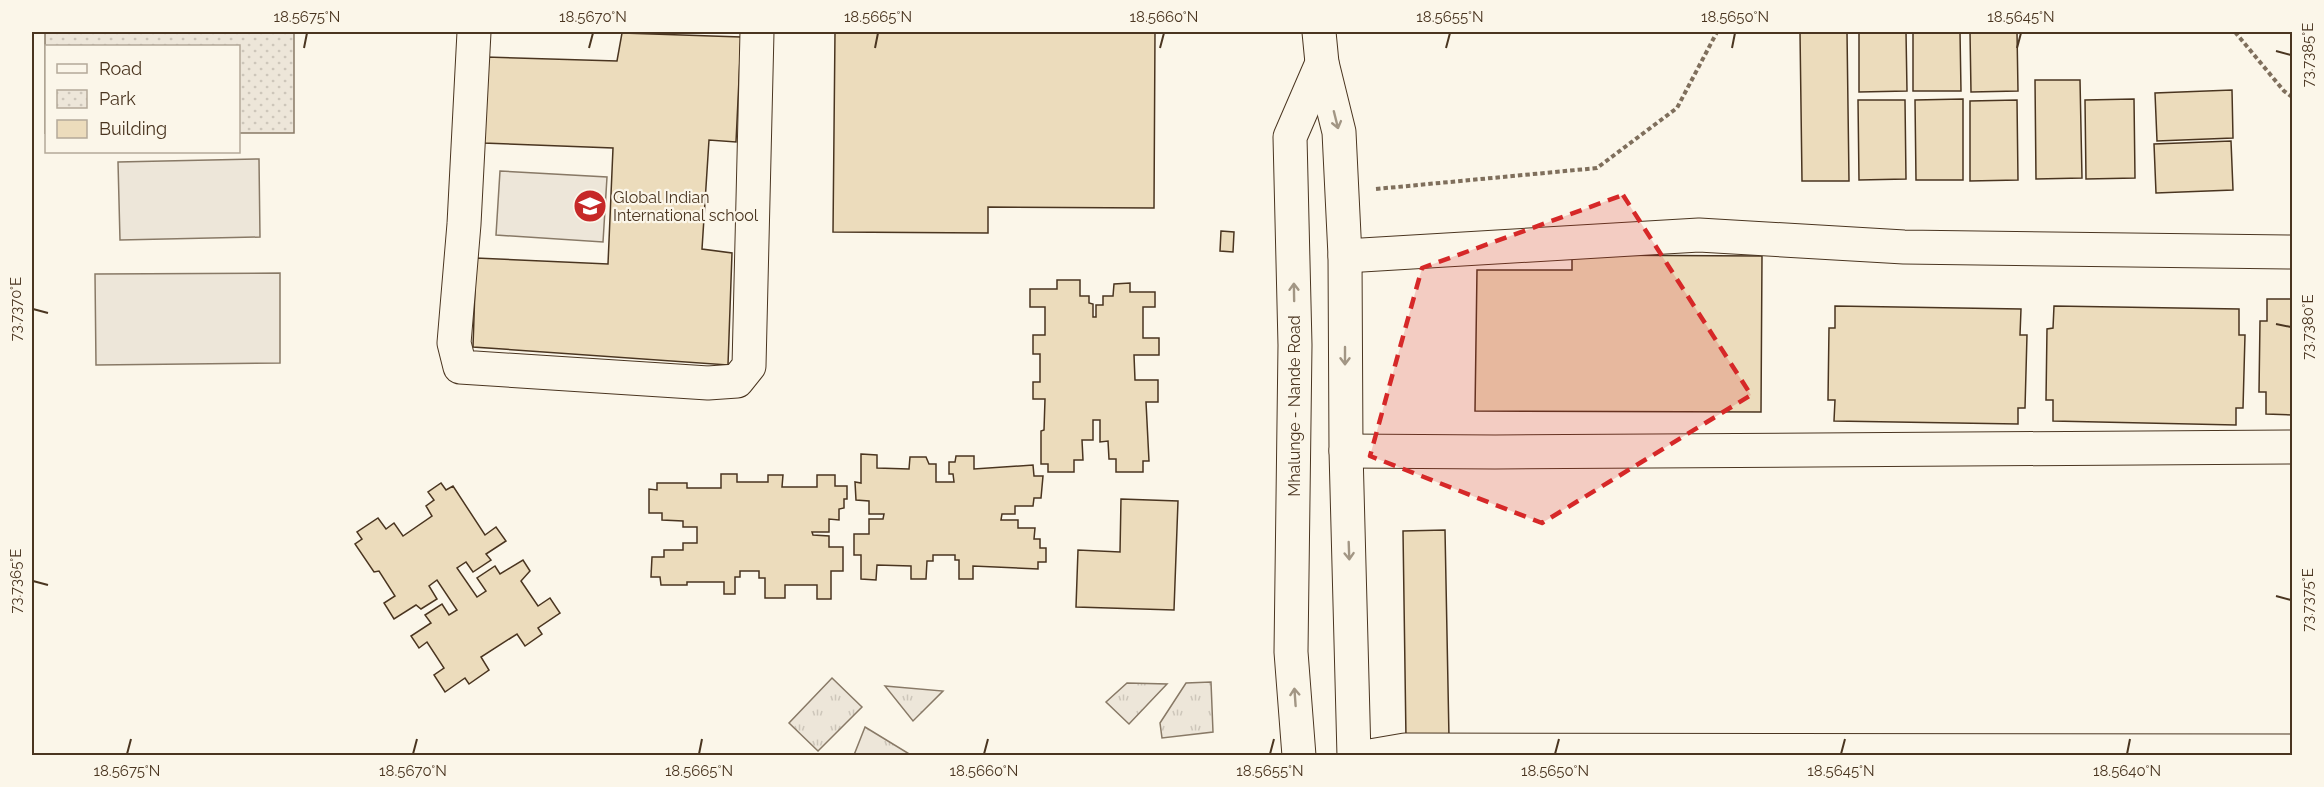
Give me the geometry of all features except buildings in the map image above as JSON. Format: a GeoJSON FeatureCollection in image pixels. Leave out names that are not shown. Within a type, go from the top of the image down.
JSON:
{"type":"FeatureCollection","features":[{"type":"Feature","properties":{"kind":"street"},"geometry":{"type":"LineString","coordinates":[[474,32],[464,224],[454,343],[460,367],[708,384],[738,381],[748,366],[757,32]]}},
{"type":"Feature","properties":{"kind":"street","name":"Mhalunge - Nande Road"},"geometry":{"type":"LineString","coordinates":[[1321,47],[1339,132],[1345,256],[1346,451],[1354,756]]}},
{"type":"Feature","properties":{"kind":"street","name":"Mhalunge - Nande Road"},"geometry":{"type":"LineString","coordinates":[[1299,756],[1291,652],[1295,345],[1290,136],[1321,47]]}},
{"type":"Feature","properties":{"kind":"street"},"geometry":{"type":"LineString","coordinates":[[1345,256],[1699,235],[1904,247],[2292,252]]}},
{"type":"Feature","properties":{"kind":"street"},"geometry":{"type":"LineString","coordinates":[[1346,451],[2292,447]]}},
{"type":"Feature","properties":{"kind":"street"},"geometry":{"type":"LineString","coordinates":[[1370,756],[1405,750],[2292,751]]}},
{"type":"Feature","properties":{"kind":"path"},"geometry":{"type":"LineString","coordinates":[[1342,192],[1597,168],[1677,108],[1717,32]]}},
{"type":"Feature","properties":{"kind":"path"},"geometry":{"type":"LineString","coordinates":[[2235,32],[2284,91],[2292,97]]}},
{"type":"Feature","properties":{"kind":"highlighted area"},"geometry":{"type":"Polygon","coordinates":[[[1623,195],[1751,395],[1542,523],[1370,456],[1422,268],[1623,195]]]}},
{"type":"Feature","properties":{"kind":"green space"},"geometry":{"type":"Polygon","coordinates":[[[45,32],[294,32],[294,133],[240,133],[240,45],[45,45],[45,32]]]}},
{"type":"Feature","properties":{"kind":"green space"},"geometry":{"type":"Polygon","coordinates":[[[259,159],[260,237],[120,240],[118,162],[259,159]]]}},
{"type":"Feature","properties":{"kind":"green space"},"geometry":{"type":"Polygon","coordinates":[[[500,171],[607,177],[603,242],[496,235],[500,171]]]}},
{"type":"Feature","properties":{"kind":"green space"},"geometry":{"type":"Polygon","coordinates":[[[280,273],[280,363],[96,365],[95,274],[280,273]]]}},
{"type":"Feature","properties":{"kind":"green space"},"geometry":{"type":"Polygon","coordinates":[[[832,678],[862,707],[818,751],[789,723],[832,678]]]}},
{"type":"Feature","properties":{"kind":"green space"},"geometry":{"type":"Polygon","coordinates":[[[1211,682],[1213,732],[1162,738],[1160,723],[1186,683],[1211,682]]]}},
{"type":"Feature","properties":{"kind":"green space"},"geometry":{"type":"Polygon","coordinates":[[[1127,683],[1167,684],[1129,724],[1106,702],[1127,683]]]}},
{"type":"Feature","properties":{"kind":"green space"},"geometry":{"type":"Polygon","coordinates":[[[885,686],[943,691],[913,721],[885,686]]]}},
{"type":"Feature","properties":{"kind":"green space"},"geometry":{"type":"Polygon","coordinates":[[[865,727],[911,755],[854,755],[865,727]]]}},
{"type":"Feature","properties":{"kind":"place","name":"Global Indian International school"},"geometry":{"type":"Point","coordinates":[590,206]}}]}
